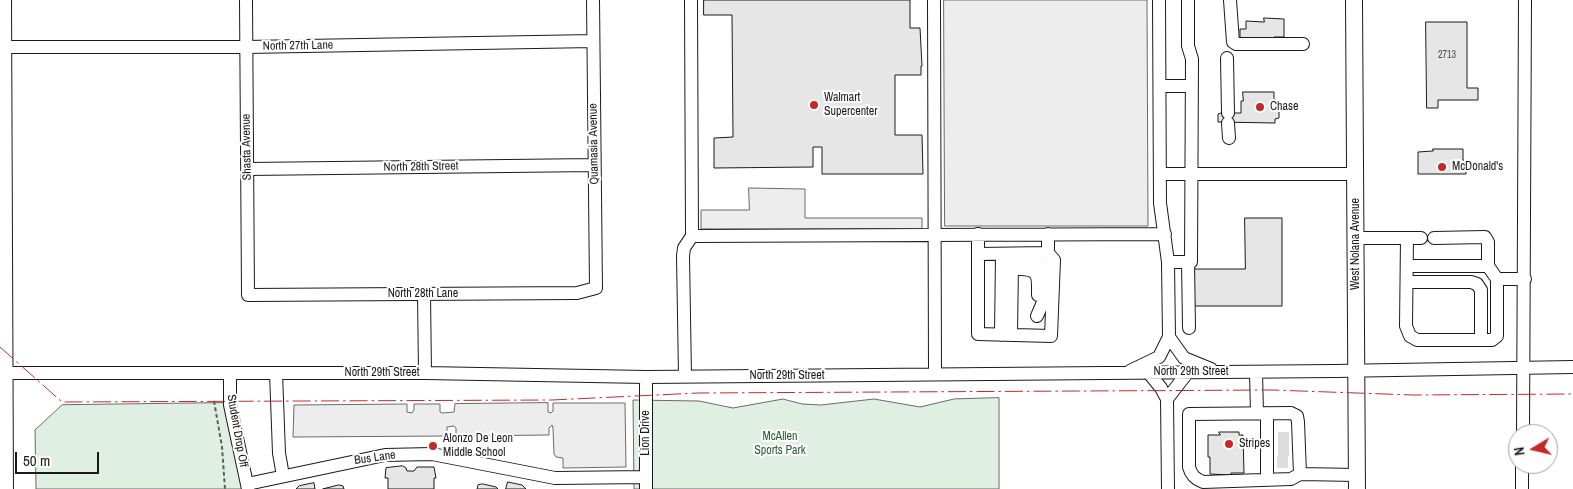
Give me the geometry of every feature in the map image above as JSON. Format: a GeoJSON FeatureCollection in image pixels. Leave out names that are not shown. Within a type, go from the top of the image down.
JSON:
{"type":"FeatureCollection","features":[{"type":"Feature","properties":{"kind":"main road"},"geometry":{"type":"LineString","coordinates":[[3,0],[2,373],[5,489]]}},
{"type":"Feature","properties":{"kind":"main road","name":"West Nolana Avenue"},"geometry":{"type":"LineString","coordinates":[[1354,0],[1357,482]]}},
{"type":"Feature","properties":{"kind":"street","name":"Shasta Avenue"},"geometry":{"type":"LineString","coordinates":[[246,0],[248,295]]}},
{"type":"Feature","properties":{"kind":"street","name":"Quamasia Avenue"},"geometry":{"type":"LineString","coordinates":[[593,0],[596,288]]}},
{"type":"Feature","properties":{"kind":"street"},"geometry":{"type":"LineString","coordinates":[[685,376],[683,256],[684,248],[692,236],[691,0]]}},
{"type":"Feature","properties":{"kind":"street"},"geometry":{"type":"LineString","coordinates":[[934,0],[936,374]]}},
{"type":"Feature","properties":{"kind":"street"},"geometry":{"type":"LineString","coordinates":[[1126,373],[1160,357],[1169,337],[1168,262],[1160,203],[1159,0]]}},
{"type":"Feature","properties":{"kind":"street"},"geometry":{"type":"LineString","coordinates":[[1168,262],[1191,262],[1192,59],[1188,46],[1188,0]]}},
{"type":"Feature","properties":{"kind":"street"},"geometry":{"type":"LineString","coordinates":[[1230,0],[1233,42],[1236,44],[1303,44]]}},
{"type":"Feature","properties":{"kind":"street"},"geometry":{"type":"LineString","coordinates":[[1523,424],[1525,0]]}},
{"type":"Feature","properties":{"kind":"street","name":"North 27th Lane"},"geometry":{"type":"LineString","coordinates":[[4,47],[246,47],[593,42]]}},
{"type":"Feature","properties":{"kind":"street"},"geometry":{"type":"LineString","coordinates":[[1227,58],[1229,138]]}},
{"type":"Feature","properties":{"kind":"street"},"geometry":{"type":"LineString","coordinates":[[1160,86],[1192,86]]}},
{"type":"Feature","properties":{"kind":"street","name":"North 28th Street"},"geometry":{"type":"LineString","coordinates":[[248,169],[594,165]]}},
{"type":"Feature","properties":{"kind":"street"},"geometry":{"type":"LineString","coordinates":[[1160,174],[1355,174]]}},
{"type":"Feature","properties":{"kind":"street"},"geometry":{"type":"LineString","coordinates":[[978,234],[978,254],[978,334],[1051,336],[1054,260],[1048,254],[978,254]]}},
{"type":"Feature","properties":{"kind":"street"},"geometry":{"type":"LineString","coordinates":[[1048,234],[1048,254]]}},
{"type":"Feature","properties":{"kind":"street"},"geometry":{"type":"LineString","coordinates":[[692,236],[1165,234]]}},
{"type":"Feature","properties":{"kind":"street"},"geometry":{"type":"LineString","coordinates":[[1356,238],[1485,237],[1488,242],[1488,266],[1497,279],[1497,336],[1492,340],[1417,340],[1410,336],[1406,326],[1407,238]]}},
{"type":"Feature","properties":{"kind":"street"},"geometry":{"type":"LineString","coordinates":[[1002,254],[1006,335]]}},
{"type":"Feature","properties":{"kind":"street"},"geometry":{"type":"LineString","coordinates":[[1188,262],[1189,328]]}},
{"type":"Feature","properties":{"kind":"street"},"geometry":{"type":"LineString","coordinates":[[1407,266],[1488,266]]}},
{"type":"Feature","properties":{"kind":"street"},"geometry":{"type":"LineString","coordinates":[[1006,335],[1012,270],[1030,269],[1036,272],[1038,280],[1036,336]]}},
{"type":"Feature","properties":{"kind":"street"},"geometry":{"type":"LineString","coordinates":[[1497,279],[1525,279]]}},
{"type":"Feature","properties":{"kind":"street"},"geometry":{"type":"LineString","coordinates":[[1407,282],[1471,282],[1477,284],[1481,290],[1481,340]]}},
{"type":"Feature","properties":{"kind":"street","name":"North 28th Lane"},"geometry":{"type":"LineString","coordinates":[[248,295],[577,293],[596,288]]}},
{"type":"Feature","properties":{"kind":"street"},"geometry":{"type":"LineString","coordinates":[[424,294],[425,373]]}},
{"type":"Feature","properties":{"kind":"street"},"geometry":{"type":"LineString","coordinates":[[1169,337],[1184,358],[1219,372]]}},
{"type":"Feature","properties":{"kind":"street","name":"North 29th Street"},"geometry":{"type":"LineString","coordinates":[[2,373],[425,373],[646,377],[1356,371],[1573,367]]}},
{"type":"Feature","properties":{"kind":"street"},"geometry":{"type":"LineString","coordinates":[[1148,372],[1167,399],[1168,489]]}},
{"type":"Feature","properties":{"kind":"street"},"geometry":{"type":"LineString","coordinates":[[1167,399],[1188,372]]}},
{"type":"Feature","properties":{"kind":"street"},"geometry":{"type":"LineString","coordinates":[[1256,372],[1262,413],[1283,452],[1357,482]]}},
{"type":"Feature","properties":{"kind":"street","name":"Student Drop Off"},"geometry":{"type":"LineString","coordinates":[[230,373],[230,405],[247,486]]}},
{"type":"Feature","properties":{"kind":"street"},"geometry":{"type":"LineString","coordinates":[[276,373],[279,454],[283,476]]}},
{"type":"Feature","properties":{"kind":"street","name":"Lion Drive"},"geometry":{"type":"LineString","coordinates":[[646,377],[646,483]]}},
{"type":"Feature","properties":{"kind":"street"},"geometry":{"type":"LineString","coordinates":[[1262,413],[1292,413],[1297,416],[1283,452],[1262,481],[1203,482],[1195,479],[1190,473],[1189,467],[1189,414],[1262,413]]}},
{"type":"Feature","properties":{"kind":"street","name":"Bus Lane"},"geometry":{"type":"LineString","coordinates":[[247,486],[283,476],[385,454],[432,454],[555,478],[646,483]]}},
{"type":"Feature","properties":{"kind":"street"},"geometry":{"type":"LineString","coordinates":[[1522,474],[1522,489]]}},
{"type":"Feature","properties":{"kind":"path"},"geometry":{"type":"LineString","coordinates":[[214,401],[222,447],[225,489]]}},
{"type":"Feature","properties":{"kind":"green space","name":"McAllen Sports Park"},"geometry":{"type":"Polygon","coordinates":[[[999,398],[999,489],[634,489],[633,400],[699,401],[733,408],[783,399],[802,404],[821,405],[874,399],[920,407],[954,399],[999,398]]]}},
{"type":"Feature","properties":{"kind":"green space"},"geometry":{"type":"Polygon","coordinates":[[[224,403],[242,489],[36,489],[35,430],[62,405],[224,403]]]}},
{"type":"Feature","properties":{"kind":"shaded area"},"geometry":{"type":"Polygon","coordinates":[[[944,0],[1147,0],[1148,226],[945,226],[944,0]]]}},
{"type":"Feature","properties":{"kind":"shaded area"},"geometry":{"type":"Polygon","coordinates":[[[749,188],[805,189],[805,218],[922,218],[922,229],[701,229],[701,210],[749,210],[749,188]]]}},
{"type":"Feature","properties":{"kind":"shaded area"},"geometry":{"type":"Polygon","coordinates":[[[548,403],[548,412],[551,413],[553,411],[553,403],[625,403],[626,467],[563,468],[563,458],[556,457],[554,454],[552,425],[549,428],[549,435],[456,436],[456,428],[454,426],[447,427],[447,436],[293,437],[294,405],[407,404],[407,412],[412,413],[414,404],[440,404],[440,412],[442,413],[454,412],[455,404],[548,403]]]}},
{"type":"Feature","properties":{"kind":"building","name":"Walmart Supercenter"},"geometry":{"type":"Polygon","coordinates":[[[704,0],[910,0],[910,28],[920,28],[921,75],[895,75],[895,135],[922,135],[923,174],[822,174],[822,147],[813,147],[813,167],[714,168],[714,138],[733,137],[732,15],[704,15],[704,0]]]}},
{"type":"Feature","properties":{"kind":"building"},"geometry":{"type":"Polygon","coordinates":[[[1264,18],[1284,19],[1284,37],[1274,37],[1274,40],[1240,40],[1240,29],[1246,29],[1246,21],[1264,22],[1264,18]]]}},
{"type":"Feature","properties":{"kind":"building"},"geometry":{"type":"Polygon","coordinates":[[[1426,22],[1467,22],[1467,88],[1478,88],[1478,100],[1438,100],[1438,108],[1427,108],[1426,22]]]}},
{"type":"Feature","properties":{"kind":"building","name":"Chase"},"geometry":{"type":"Polygon","coordinates":[[[1243,92],[1274,92],[1274,100],[1279,100],[1279,118],[1275,119],[1275,123],[1218,122],[1218,114],[1241,113],[1243,92]]]}},
{"type":"Feature","properties":{"kind":"building","name":"McDonald's"},"geometry":{"type":"Polygon","coordinates":[[[1433,149],[1463,149],[1463,160],[1466,161],[1466,174],[1418,174],[1418,152],[1433,151],[1433,149]]]}},
{"type":"Feature","properties":{"kind":"building"},"geometry":{"type":"Polygon","coordinates":[[[1245,218],[1282,218],[1282,306],[1191,306],[1191,269],[1245,269],[1245,218]]]}},
{"type":"Feature","properties":{"kind":"building"},"geometry":{"type":"Polygon","coordinates":[[[1219,432],[1239,432],[1239,435],[1243,435],[1244,473],[1231,473],[1231,475],[1210,474],[1208,435],[1220,435],[1219,432]]]}},
{"type":"Feature","properties":{"kind":"building"},"geometry":{"type":"Polygon","coordinates":[[[403,466],[407,471],[414,471],[417,467],[434,467],[436,478],[434,478],[434,489],[388,489],[388,478],[385,478],[386,468],[403,466]]]}},
{"type":"Feature","properties":{"kind":"building"},"geometry":{"type":"Polygon","coordinates":[[[508,482],[522,485],[526,489],[506,489],[508,482]]]}},
{"type":"Feature","properties":{"kind":"building"},"geometry":{"type":"Polygon","coordinates":[[[314,483],[315,489],[296,489],[299,486],[314,483]]]}},
{"type":"Feature","properties":{"kind":"building"},"geometry":{"type":"Polygon","coordinates":[[[483,484],[498,489],[477,489],[478,485],[483,484]]]}},
{"type":"Feature","properties":{"kind":"building"},"geometry":{"type":"Polygon","coordinates":[[[339,485],[343,486],[344,489],[323,489],[339,485]]]}},
{"type":"Feature","properties":{"kind":"tunnel"},"geometry":{"type":"LineString","coordinates":[[1278,438],[1289,438]]}},
{"type":"Feature","properties":{"kind":"tunnel"},"geometry":{"type":"LineString","coordinates":[[1278,450],[1289,450]]}},
{"type":"Feature","properties":{"kind":"tunnel"},"geometry":{"type":"LineString","coordinates":[[1277,462],[1288,462]]}},
{"type":"Feature","properties":{"kind":"power"},"geometry":{"type":"LineString","coordinates":[[0,347],[62,402],[552,400],[698,393],[1272,390],[1413,395],[1573,394]]}},
{"type":"Feature","properties":{"kind":"place","name":"Walmart Supercenter"},"geometry":{"type":"Point","coordinates":[814,105]}},
{"type":"Feature","properties":{"kind":"place","name":"Chase"},"geometry":{"type":"Point","coordinates":[1260,107]}},
{"type":"Feature","properties":{"kind":"place","name":"McDonald's"},"geometry":{"type":"Point","coordinates":[1442,167]}},
{"type":"Feature","properties":{"kind":"place","name":"Stripes"},"geometry":{"type":"Point","coordinates":[1229,444]}},
{"type":"Feature","properties":{"kind":"place","name":"Alonzo De Leon Middle School"},"geometry":{"type":"Point","coordinates":[433,446]}}]}
